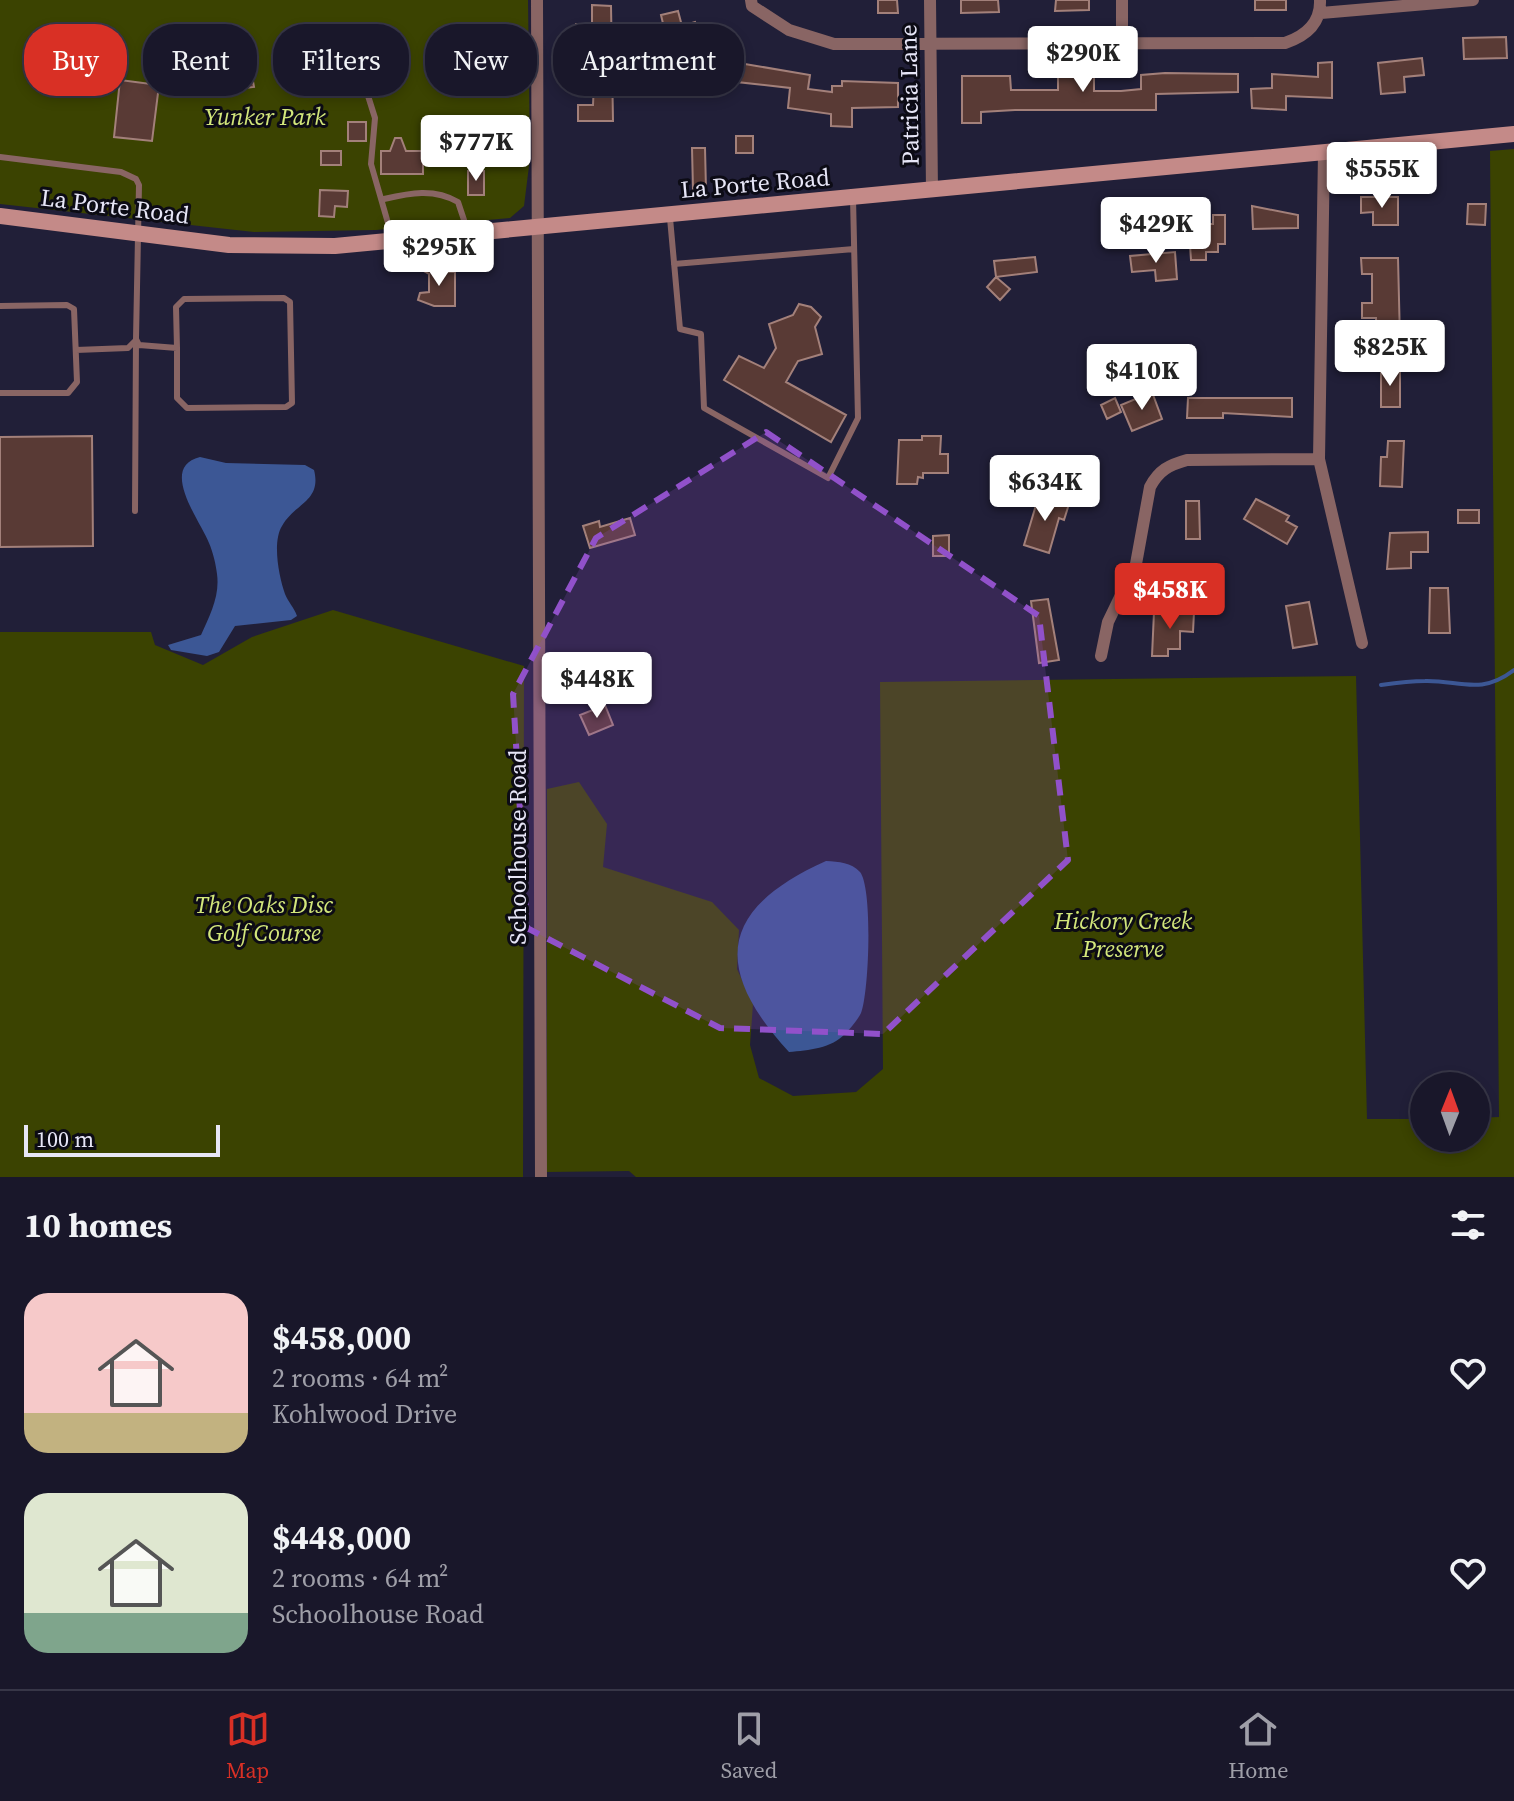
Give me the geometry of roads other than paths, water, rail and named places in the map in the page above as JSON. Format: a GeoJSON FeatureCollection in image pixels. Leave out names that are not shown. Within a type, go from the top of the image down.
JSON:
{"type":"FeatureCollection","features":[{"type":"Feature","properties":{"kind":"street","name":"Schoolhouse Road"},"geometry":{"type":"LineString","coordinates":[[537,0],[540,171],[536,228],[541,1177]]}},
{"type":"Feature","properties":{"kind":"street","name":"Patricia Lane"},"geometry":{"type":"LineString","coordinates":[[930,0],[932,191]]}},
{"type":"Feature","properties":{"kind":"street"},"geometry":{"type":"LineString","coordinates":[[1122,0],[1122,43]]}},
{"type":"Feature","properties":{"kind":"street"},"geometry":{"type":"LineString","coordinates":[[752,3],[789,30],[834,44],[1285,43],[1303,37],[1320,7],[1473,0]]}},
{"type":"Feature","properties":{"kind":"street","name":"La Porte Road"},"geometry":{"type":"LineString","coordinates":[[0,216],[267,247],[335,246],[1514,134]]}},
{"type":"Feature","properties":{"kind":"street"},"geometry":{"type":"LineString","coordinates":[[1324,153],[1319,459],[1362,643]]}},
{"type":"Feature","properties":{"kind":"street"},"geometry":{"type":"LineString","coordinates":[[1101,656],[1108,622],[1136,564],[1150,487],[1155,476],[1172,464],[1187,460],[1319,459]]}},
{"type":"Feature","properties":{"kind":"lane"},"geometry":{"type":"LineString","coordinates":[[368,96],[375,118],[371,164],[384,199],[393,240]]}},
{"type":"Feature","properties":{"kind":"lane"},"geometry":{"type":"LineString","coordinates":[[0,157],[129,175],[139,185],[135,233],[135,511]]}},
{"type":"Feature","properties":{"kind":"lane"},"geometry":{"type":"LineString","coordinates":[[384,199],[412,192],[444,194],[458,202],[468,234]]}},
{"type":"Feature","properties":{"kind":"lane"},"geometry":{"type":"LineString","coordinates":[[669,214],[680,329],[701,334],[704,408],[828,478],[858,418],[853,198]]}},
{"type":"Feature","properties":{"kind":"lane"},"geometry":{"type":"LineString","coordinates":[[674,264],[854,249]]}},
{"type":"Feature","properties":{"kind":"lane"},"geometry":{"type":"LineString","coordinates":[[284,298],[293,307],[292,403],[286,407],[187,408],[177,398],[177,348],[179,301],[284,298]]}},
{"type":"Feature","properties":{"kind":"lane"},"geometry":{"type":"LineString","coordinates":[[0,306],[67,305],[74,309],[77,382],[68,393],[0,393]]}},
{"type":"Feature","properties":{"kind":"lane"},"geometry":{"type":"LineString","coordinates":[[136,339],[146,348],[177,348]]}},
{"type":"Feature","properties":{"kind":"lane"},"geometry":{"type":"LineString","coordinates":[[76,350],[128,348],[136,339]]}},
{"type":"Feature","properties":{"kind":"water"},"geometry":{"type":"Polygon","coordinates":[[[200,457],[226,463],[305,465],[314,470],[315,480],[311,495],[287,518],[277,541],[283,587],[297,616],[291,620],[235,626],[219,652],[207,656],[171,650],[168,645],[201,635],[217,590],[217,570],[212,550],[182,483],[188,463],[200,457]]]}},
{"type":"Feature","properties":{"kind":"water"},"geometry":{"type":"Polygon","coordinates":[[[826,861],[853,866],[864,882],[868,941],[864,1002],[861,1013],[850,1029],[834,1042],[819,1048],[789,1052],[764,1022],[747,993],[739,967],[738,943],[747,920],[764,899],[826,861]]]}},
{"type":"Feature","properties":{"kind":"waterway"},"geometry":{"type":"LineString","coordinates":[[1381,685],[1425,681],[1480,685],[1491,683],[1514,670]]}},
{"type":"Feature","properties":{"kind":"park label","name":"Yunker Park"},"geometry":{"type":"Point","coordinates":[265,116]}},
{"type":"Feature","properties":{"kind":"park label","name":"The Oaks Disc Golf Course"},"geometry":{"type":"Point","coordinates":[264,918]}},
{"type":"Feature","properties":{"kind":"park label","name":"Hickory Creek Preserve"},"geometry":{"type":"Point","coordinates":[1123,934]}}]}
